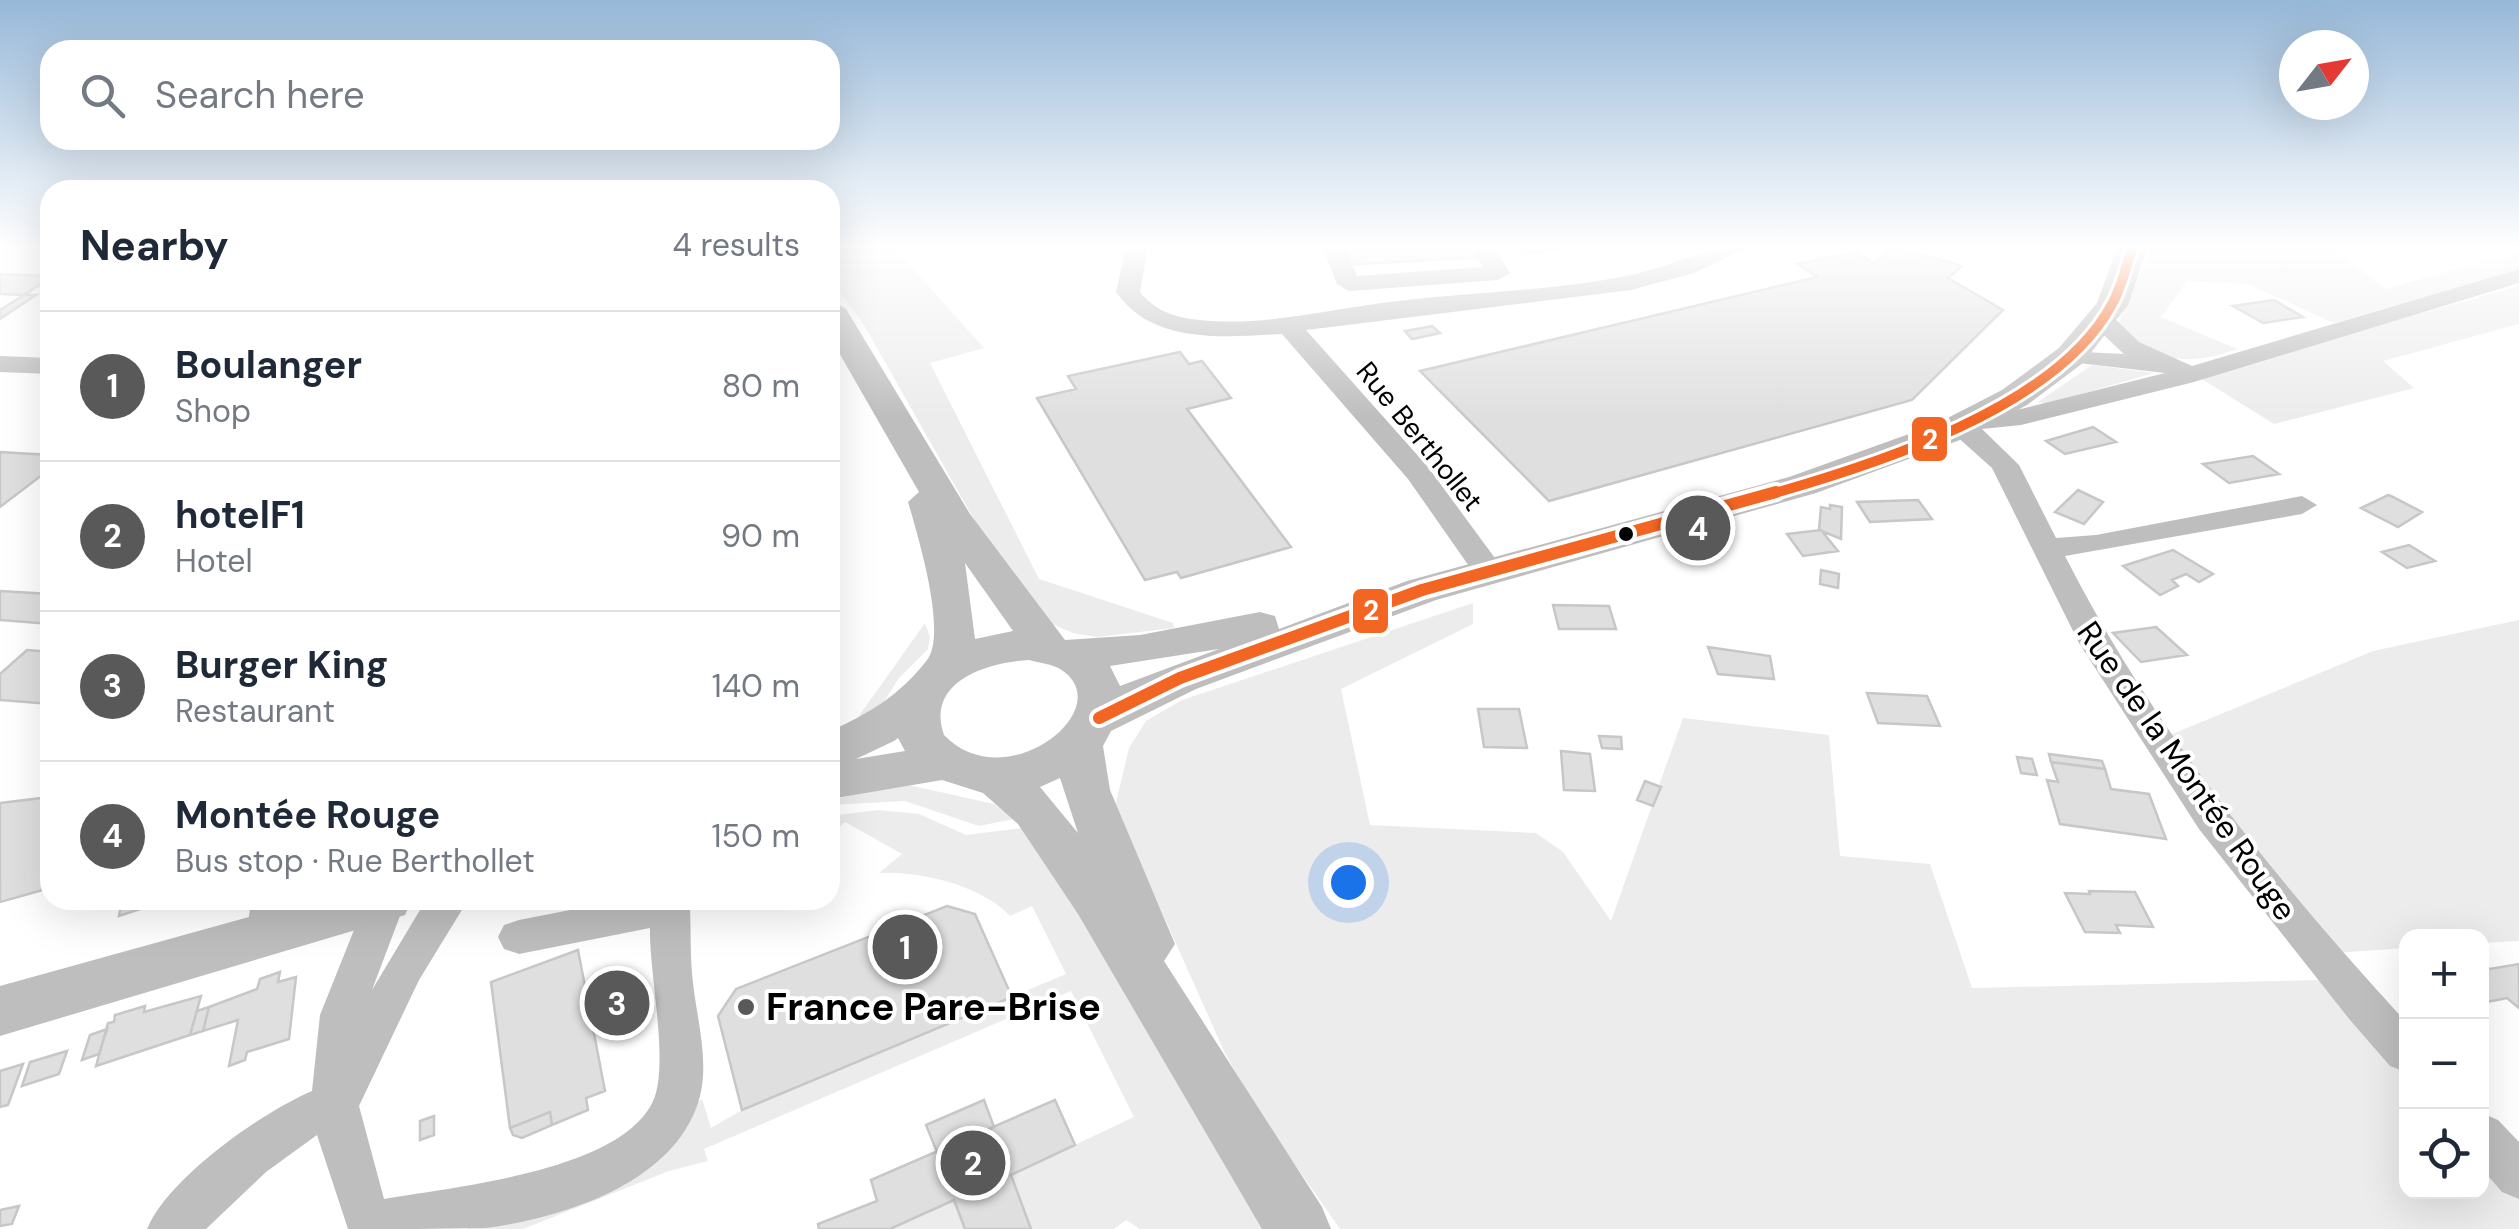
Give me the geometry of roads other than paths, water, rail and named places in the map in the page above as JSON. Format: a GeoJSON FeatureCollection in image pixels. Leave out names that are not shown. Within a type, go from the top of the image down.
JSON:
{"type":"FeatureCollection","features":[{"type":"Feature","properties":{"kind":"main road"},"geometry":{"type":"LineString","coordinates":[[840,746],[878,729],[920,701],[950,666],[997,647],[1058,651],[1188,642],[1431,587],[1842,472],[1956,427],[2034,383],[2070,356],[2102,320],[2111,303]]}},
{"type":"Feature","properties":{"kind":"main road"},"geometry":{"type":"LineString","coordinates":[[840,324],[860,353],[910,450],[963,534],[1058,651],[1098,682],[1086,790],[1153,956],[1162,1003]]}},
{"type":"Feature","properties":{"kind":"main road"},"geometry":{"type":"LineString","coordinates":[[910,450],[941,546],[954,621],[950,666]]}},
{"type":"Feature","properties":{"kind":"main road"},"geometry":{"type":"LineString","coordinates":[[840,779],[944,762],[994,775],[1050,765],[1155,686],[1324,629],[1431,587]]}},
{"type":"Feature","properties":{"kind":"main road"},"geometry":{"type":"LineString","coordinates":[[920,701],[916,720],[921,739],[944,762]]}},
{"type":"Feature","properties":{"kind":"main road"},"geometry":{"type":"LineString","coordinates":[[994,775],[1036,811],[1162,1003],[1246,1149],[1300,1229]]}},
{"type":"Feature","properties":{"kind":"main road"},"geometry":{"type":"LineString","coordinates":[[0,1010],[269,916],[313,910]]}},
{"type":"Feature","properties":{"kind":"street"},"geometry":{"type":"LineString","coordinates":[[1138,303],[1146,313],[1202,328],[1289,326]]}},
{"type":"Feature","properties":{"kind":"street"},"geometry":{"type":"LineString","coordinates":[[1383,303],[1386,311]]}},
{"type":"Feature","properties":{"kind":"street","name":"Rue Berthollet"},"geometry":{"type":"LineString","coordinates":[[1289,326],[1386,311],[1474,303]]}},
{"type":"Feature","properties":{"kind":"street"},"geometry":{"type":"LineString","coordinates":[[1956,427],[2021,417],[2425,303]]}},
{"type":"Feature","properties":{"kind":"street"},"geometry":{"type":"LineString","coordinates":[[2102,320],[2121,340],[2149,358],[2205,367]]}},
{"type":"Feature","properties":{"kind":"street","name":"Rue Berthollet"},"geometry":{"type":"LineString","coordinates":[[1289,326],[1418,473],[1488,572]]}},
{"type":"Feature","properties":{"kind":"street"},"geometry":{"type":"LineString","coordinates":[[2070,356],[2139,366],[2205,367]]}},
{"type":"Feature","properties":{"kind":"street"},"geometry":{"type":"LineString","coordinates":[[0,364],[40,366]]}},
{"type":"Feature","properties":{"kind":"street","name":"Rue de la Montée Rouge"},"geometry":{"type":"LineString","coordinates":[[1956,427],[1985,443],[2005,465],[2109,667],[2225,836],[2305,940],[2399,1044]]}},
{"type":"Feature","properties":{"kind":"street"},"geometry":{"type":"LineString","coordinates":[[2046,548],[2096,544],[2302,505]]}},
{"type":"Feature","properties":{"kind":"street"},"geometry":{"type":"LineString","coordinates":[[382,910],[338,1030],[332,1074],[342,1143],[372,1227],[580,1180],[618,1164],[644,1146],[676,1103],[683,1046],[672,991],[670,910]]}},
{"type":"Feature","properties":{"kind":"street"},"geometry":{"type":"LineString","coordinates":[[172,1229],[273,1140],[316,1110],[338,1101],[404,968],[442,910]]}},
{"type":"Feature","properties":{"kind":"street"},"geometry":{"type":"LineString","coordinates":[[519,938],[660,910]]}},
{"type":"Feature","properties":{"kind":"street"},"geometry":{"type":"LineString","coordinates":[[2489,1143],[2519,1176]]}},
{"type":"Feature","properties":{"kind":"place","name":"Montée Rouge"},"geometry":{"type":"Point","coordinates":[1698,528]}},
{"type":"Feature","properties":{"kind":"place","name":"Boulanger"},"geometry":{"type":"Point","coordinates":[905,947]}},
{"type":"Feature","properties":{"kind":"place","name":"Burger King"},"geometry":{"type":"Point","coordinates":[617,1003]}},
{"type":"Feature","properties":{"kind":"place","name":"France Pare-Brise"},"geometry":{"type":"Point","coordinates":[746,1007]}},
{"type":"Feature","properties":{"kind":"place","name":"hotelF1"},"geometry":{"type":"Point","coordinates":[973,1163]}}]}
